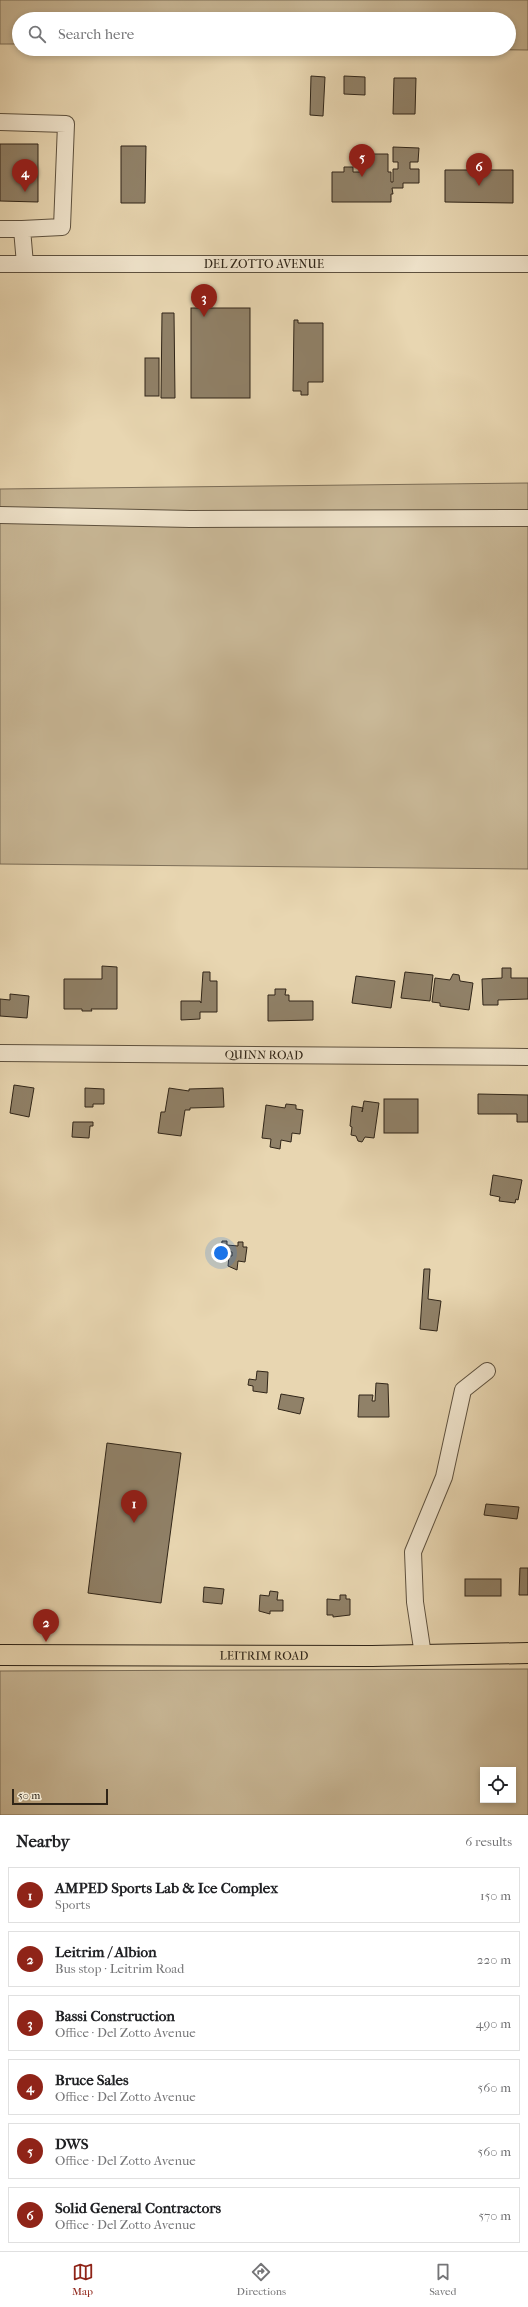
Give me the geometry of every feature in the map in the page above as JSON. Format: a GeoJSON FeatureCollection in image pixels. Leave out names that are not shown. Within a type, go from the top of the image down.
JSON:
{"type":"FeatureCollection","features":[{"type":"Feature","properties":{"kind":"main road","name":"LEITRIM ROAD"},"geometry":{"type":"LineString","coordinates":[[0,1655],[423,1655],[528,1653]]}},
{"type":"Feature","properties":{"kind":"street"},"geometry":{"type":"LineString","coordinates":[[0,122],[66,124],[62,227],[0,229]]}},
{"type":"Feature","properties":{"kind":"street"},"geometry":{"type":"LineString","coordinates":[[22,229],[25,264]]}},
{"type":"Feature","properties":{"kind":"street","name":"DEL ZOTTO AVENUE"},"geometry":{"type":"LineString","coordinates":[[0,264],[528,264]]}},
{"type":"Feature","properties":{"kind":"street"},"geometry":{"type":"LineString","coordinates":[[0,515],[190,519],[528,518]]}},
{"type":"Feature","properties":{"kind":"street","name":"QUINN ROAD"},"geometry":{"type":"LineString","coordinates":[[0,1053],[528,1057]]}},
{"type":"Feature","properties":{"kind":"street"},"geometry":{"type":"LineString","coordinates":[[423,1655],[415,1602],[413,1552],[444,1477],[463,1390],[487,1371]]}},
{"type":"Feature","properties":{"kind":"shaded area"},"geometry":{"type":"Polygon","coordinates":[[[0,0],[528,0],[528,50],[516,50],[516,12],[12,12],[12,44],[0,44],[0,0]]]}},
{"type":"Feature","properties":{"kind":"shaded area"},"geometry":{"type":"Polygon","coordinates":[[[528,483],[528,869],[0,864],[0,489],[528,483]]]}},
{"type":"Feature","properties":{"kind":"shaded area"},"geometry":{"type":"Polygon","coordinates":[[[528,1669],[528,1815],[0,1815],[0,1671],[528,1669]]]}},
{"type":"Feature","properties":{"kind":"building"},"geometry":{"type":"Polygon","coordinates":[[[311,76],[325,77],[323,116],[310,115],[311,76]]]}},
{"type":"Feature","properties":{"kind":"building"},"geometry":{"type":"Polygon","coordinates":[[[344,76],[365,77],[365,95],[344,94],[344,76]]]}},
{"type":"Feature","properties":{"kind":"building"},"geometry":{"type":"Polygon","coordinates":[[[394,78],[416,78],[415,114],[393,114],[394,78]]]}},
{"type":"Feature","properties":{"kind":"building"},"geometry":{"type":"Polygon","coordinates":[[[0,144],[38,144],[38,202],[0,201],[0,144]]]}},
{"type":"Feature","properties":{"kind":"building"},"geometry":{"type":"Polygon","coordinates":[[[121,146],[146,146],[145,203],[121,203],[121,146]]]}},
{"type":"Feature","properties":{"kind":"building"},"geometry":{"type":"Polygon","coordinates":[[[393,147],[419,148],[418,162],[410,162],[410,169],[419,169],[419,183],[403,183],[403,188],[392,188],[393,194],[391,194],[391,202],[332,202],[332,172],[344,172],[344,167],[353,167],[353,172],[364,172],[364,154],[388,154],[388,172],[391,172],[391,182],[393,182],[393,169],[398,169],[398,162],[393,162],[393,147]]]}},
{"type":"Feature","properties":{"kind":"building"},"geometry":{"type":"Polygon","coordinates":[[[445,170],[513,170],[513,203],[445,202],[445,170]]]}},
{"type":"Feature","properties":{"kind":"building"},"geometry":{"type":"Polygon","coordinates":[[[191,308],[250,308],[250,398],[191,398],[191,308]]]}},
{"type":"Feature","properties":{"kind":"building"},"geometry":{"type":"Polygon","coordinates":[[[162,313],[174,313],[175,398],[161,398],[162,313]]]}},
{"type":"Feature","properties":{"kind":"building"},"geometry":{"type":"Polygon","coordinates":[[[294,320],[298,320],[298,323],[323,323],[323,382],[308,382],[308,395],[301,395],[301,391],[293,391],[294,320]]]}},
{"type":"Feature","properties":{"kind":"building"},"geometry":{"type":"Polygon","coordinates":[[[145,358],[159,358],[159,396],[145,396],[145,358]]]}},
{"type":"Feature","properties":{"kind":"building"},"geometry":{"type":"Polygon","coordinates":[[[102,966],[117,967],[117,1009],[91,1009],[92,1011],[82,1011],[82,1009],[64,1009],[64,979],[102,979],[102,966]]]}},
{"type":"Feature","properties":{"kind":"building"},"geometry":{"type":"Polygon","coordinates":[[[502,968],[511,968],[511,978],[528,978],[528,999],[498,1000],[498,1005],[483,1005],[482,979],[502,978],[502,968]]]}},
{"type":"Feature","properties":{"kind":"building"},"geometry":{"type":"Polygon","coordinates":[[[203,972],[210,972],[210,981],[217,981],[217,1012],[200,1012],[200,1019],[181,1020],[181,1001],[200,1001],[201,1003],[203,972]]]}},
{"type":"Feature","properties":{"kind":"building"},"geometry":{"type":"Polygon","coordinates":[[[405,972],[433,975],[430,1001],[401,998],[405,972]]]}},
{"type":"Feature","properties":{"kind":"building"},"geometry":{"type":"Polygon","coordinates":[[[453,974],[459,975],[460,981],[473,983],[469,1010],[440,1006],[440,1003],[432,1002],[435,978],[450,980],[453,974]]]}},
{"type":"Feature","properties":{"kind":"building"},"geometry":{"type":"Polygon","coordinates":[[[356,976],[395,981],[391,1008],[352,1003],[356,976]]]}},
{"type":"Feature","properties":{"kind":"building"},"geometry":{"type":"Polygon","coordinates":[[[275,989],[286,989],[285,995],[289,995],[289,1001],[313,1001],[313,1020],[268,1021],[268,995],[275,995],[275,989]]]}},
{"type":"Feature","properties":{"kind":"building"},"geometry":{"type":"Polygon","coordinates":[[[10,994],[29,996],[27,1018],[0,1016],[0,999],[10,1000],[10,994]]]}},
{"type":"Feature","properties":{"kind":"building"},"geometry":{"type":"Polygon","coordinates":[[[14,1085],[34,1088],[29,1117],[10,1113],[14,1085]]]}},
{"type":"Feature","properties":{"kind":"building"},"geometry":{"type":"Polygon","coordinates":[[[85,1088],[104,1089],[104,1104],[93,1104],[93,1107],[85,1107],[85,1088]]]}},
{"type":"Feature","properties":{"kind":"building"},"geometry":{"type":"Polygon","coordinates":[[[169,1088],[189,1091],[189,1089],[223,1088],[224,1107],[190,1108],[190,1110],[185,1110],[181,1136],[158,1133],[161,1112],[165,1112],[169,1088]]]}},
{"type":"Feature","properties":{"kind":"building"},"geometry":{"type":"Polygon","coordinates":[[[478,1094],[528,1095],[528,1122],[517,1122],[517,1114],[478,1114],[478,1094]]]}},
{"type":"Feature","properties":{"kind":"building"},"geometry":{"type":"Polygon","coordinates":[[[384,1099],[418,1099],[418,1133],[384,1133],[384,1099]]]}},
{"type":"Feature","properties":{"kind":"building"},"geometry":{"type":"Polygon","coordinates":[[[364,1101],[379,1103],[374,1138],[365,1137],[362,1142],[358,1141],[356,1136],[351,1135],[352,1127],[350,1126],[352,1106],[363,1108],[364,1101]]]}},
{"type":"Feature","properties":{"kind":"building"},"geometry":{"type":"Polygon","coordinates":[[[286,1104],[296,1105],[296,1109],[303,1110],[300,1134],[292,1133],[291,1142],[281,1140],[280,1149],[270,1147],[271,1139],[262,1138],[266,1105],[285,1108],[286,1104]]]}},
{"type":"Feature","properties":{"kind":"building"},"geometry":{"type":"Polygon","coordinates":[[[73,1122],[93,1122],[93,1126],[90,1126],[89,1138],[72,1137],[73,1122]]]}},
{"type":"Feature","properties":{"kind":"building"},"geometry":{"type":"Polygon","coordinates":[[[493,1175],[522,1180],[518,1200],[516,1199],[515,1203],[499,1201],[500,1197],[490,1195],[493,1175]]]}},
{"type":"Feature","properties":{"kind":"building"},"geometry":{"type":"Polygon","coordinates":[[[222,1241],[227,1241],[227,1245],[238,1246],[238,1242],[243,1242],[243,1247],[247,1247],[245,1262],[238,1261],[237,1270],[228,1266],[229,1256],[232,1256],[232,1252],[221,1251],[222,1241]]]}},
{"type":"Feature","properties":{"kind":"building"},"geometry":{"type":"Polygon","coordinates":[[[424,1269],[430,1269],[428,1299],[441,1301],[437,1331],[420,1329],[424,1269]]]}},
{"type":"Feature","properties":{"kind":"building"},"geometry":{"type":"Polygon","coordinates":[[[257,1371],[268,1372],[267,1393],[253,1391],[253,1386],[248,1385],[249,1379],[256,1380],[257,1371]]]}},
{"type":"Feature","properties":{"kind":"building"},"geometry":{"type":"Polygon","coordinates":[[[376,1383],[388,1384],[389,1417],[358,1417],[359,1395],[373,1395],[372,1401],[375,1401],[376,1383]]]}},
{"type":"Feature","properties":{"kind":"building"},"geometry":{"type":"Polygon","coordinates":[[[281,1394],[304,1398],[300,1414],[278,1409],[281,1394]]]}},
{"type":"Feature","properties":{"kind":"building"},"geometry":{"type":"Polygon","coordinates":[[[107,1443],[181,1453],[161,1603],[88,1593],[107,1443]]]}},
{"type":"Feature","properties":{"kind":"building"},"geometry":{"type":"Polygon","coordinates":[[[486,1504],[519,1507],[517,1519],[484,1515],[486,1504]]]}},
{"type":"Feature","properties":{"kind":"building"},"geometry":{"type":"Polygon","coordinates":[[[520,1568],[528,1568],[528,1595],[519,1595],[520,1568]]]}},
{"type":"Feature","properties":{"kind":"building"},"geometry":{"type":"Polygon","coordinates":[[[465,1579],[501,1579],[501,1596],[465,1596],[465,1579]]]}},
{"type":"Feature","properties":{"kind":"building"},"geometry":{"type":"Polygon","coordinates":[[[204,1587],[224,1589],[222,1604],[203,1602],[204,1587]]]}},
{"type":"Feature","properties":{"kind":"building"},"geometry":{"type":"Polygon","coordinates":[[[270,1591],[278,1592],[277,1600],[283,1600],[283,1611],[270,1611],[270,1614],[259,1611],[260,1595],[269,1596],[270,1591]]]}},
{"type":"Feature","properties":{"kind":"building"},"geometry":{"type":"Polygon","coordinates":[[[340,1595],[346,1595],[346,1599],[350,1599],[350,1615],[333,1617],[333,1615],[327,1615],[327,1599],[340,1600],[340,1595]]]}},
{"type":"Feature","properties":{"kind":"place","name":"DWS"},"geometry":{"type":"Point","coordinates":[362,177]}},
{"type":"Feature","properties":{"kind":"place","name":"Solid General Contractors"},"geometry":{"type":"Point","coordinates":[479,186]}},
{"type":"Feature","properties":{"kind":"place","name":"Bruce Sales"},"geometry":{"type":"Point","coordinates":[25,192]}},
{"type":"Feature","properties":{"kind":"place","name":"Bassi Construction"},"geometry":{"type":"Point","coordinates":[204,317]}},
{"type":"Feature","properties":{"kind":"place","name":"AMPED Sports Lab & Ice Complex"},"geometry":{"type":"Point","coordinates":[134,1523]}},
{"type":"Feature","properties":{"kind":"place","name":"Leitrim / Albion"},"geometry":{"type":"Point","coordinates":[46,1642]}}]}
